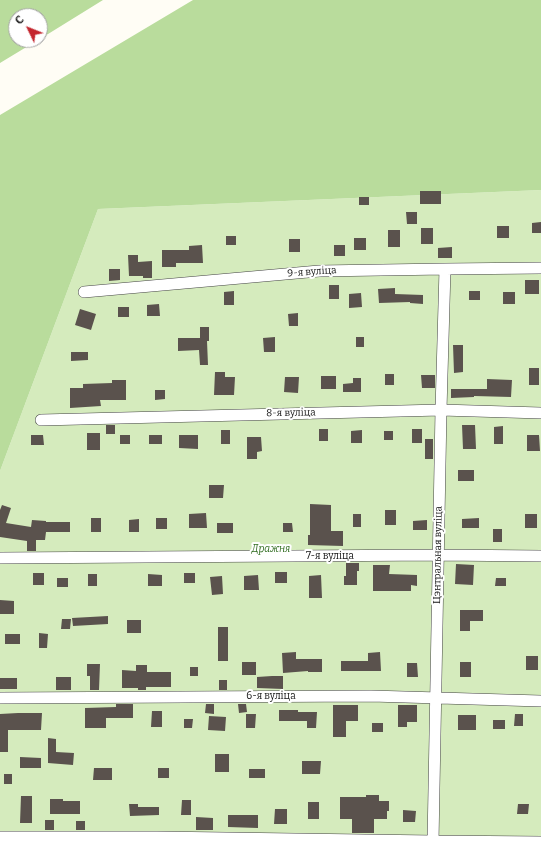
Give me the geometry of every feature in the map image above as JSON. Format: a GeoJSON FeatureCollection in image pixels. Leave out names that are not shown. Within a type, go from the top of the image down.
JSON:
{"type":"FeatureCollection","features":[{"type":"Feature","properties":{"kind":"street","name":"9-я вуліца"},"geometry":{"type":"LineString","coordinates":[[84,292],[319,271],[541,268]]}},
{"type":"Feature","properties":{"kind":"street","name":"Цэнтральная вуліца"},"geometry":{"type":"LineString","coordinates":[[433,842],[445,269]]}},
{"type":"Feature","properties":{"kind":"street","name":"8-я вуліца"},"geometry":{"type":"LineString","coordinates":[[41,420],[441,410],[541,413]]}},
{"type":"Feature","properties":{"kind":"street","name":"7-я вуліца"},"geometry":{"type":"LineString","coordinates":[[0,558],[438,555],[541,556]]}},
{"type":"Feature","properties":{"kind":"street","name":"6-я вуліца"},"geometry":{"type":"LineString","coordinates":[[0,698],[363,696],[541,701]]}},
{"type":"Feature","properties":{"kind":"street"},"geometry":{"type":"LineString","coordinates":[[0,837],[157,837],[433,842],[541,842]]}},
{"type":"Feature","properties":{"kind":"green space"},"geometry":{"type":"Polygon","coordinates":[[[0,0],[103,0],[48,34],[48,8],[8,8],[8,48],[25,48],[0,63],[0,0]]]}},
{"type":"Feature","properties":{"kind":"green space"},"geometry":{"type":"Polygon","coordinates":[[[193,0],[541,0],[541,190],[98,209],[0,471],[0,115],[193,0]]]}},
{"type":"Feature","properties":{"kind":"green space","name":"Дражня"},"geometry":{"type":"Polygon","coordinates":[[[541,190],[541,842],[0,842],[0,471],[98,209],[541,190]]]}},
{"type":"Feature","properties":{"kind":"building"},"geometry":{"type":"Polygon","coordinates":[[[420,191],[441,191],[441,204],[420,204],[420,191]]]}},
{"type":"Feature","properties":{"kind":"building"},"geometry":{"type":"Polygon","coordinates":[[[359,197],[369,197],[369,205],[359,205],[359,197]]]}},
{"type":"Feature","properties":{"kind":"building"},"geometry":{"type":"Polygon","coordinates":[[[406,212],[417,212],[417,224],[407,224],[406,212]]]}},
{"type":"Feature","properties":{"kind":"building"},"geometry":{"type":"Polygon","coordinates":[[[541,222],[541,233],[532,233],[532,223],[541,222]]]}},
{"type":"Feature","properties":{"kind":"building"},"geometry":{"type":"Polygon","coordinates":[[[497,226],[509,226],[509,238],[497,238],[497,226]]]}},
{"type":"Feature","properties":{"kind":"building"},"geometry":{"type":"Polygon","coordinates":[[[421,228],[433,228],[433,244],[421,244],[421,228]]]}},
{"type":"Feature","properties":{"kind":"building"},"geometry":{"type":"Polygon","coordinates":[[[388,230],[400,230],[400,247],[388,247],[388,230]]]}},
{"type":"Feature","properties":{"kind":"building"},"geometry":{"type":"Polygon","coordinates":[[[226,236],[236,236],[236,245],[226,245],[226,236]]]}},
{"type":"Feature","properties":{"kind":"building"},"geometry":{"type":"Polygon","coordinates":[[[354,238],[366,238],[366,250],[354,250],[354,238]]]}},
{"type":"Feature","properties":{"kind":"building"},"geometry":{"type":"Polygon","coordinates":[[[289,239],[300,239],[300,252],[289,252],[289,239]]]}},
{"type":"Feature","properties":{"kind":"building"},"geometry":{"type":"Polygon","coordinates":[[[202,245],[203,263],[176,263],[176,267],[162,267],[162,250],[189,250],[189,246],[202,245]]]}},
{"type":"Feature","properties":{"kind":"building"},"geometry":{"type":"Polygon","coordinates":[[[334,245],[345,245],[345,256],[334,256],[334,245]]]}},
{"type":"Feature","properties":{"kind":"building"},"geometry":{"type":"Polygon","coordinates":[[[452,247],[452,258],[438,258],[438,248],[452,247]]]}},
{"type":"Feature","properties":{"kind":"building"},"geometry":{"type":"Polygon","coordinates":[[[128,255],[138,255],[138,262],[152,261],[152,278],[143,278],[143,276],[129,276],[128,255]]]}},
{"type":"Feature","properties":{"kind":"building"},"geometry":{"type":"Polygon","coordinates":[[[109,269],[120,269],[120,280],[109,281],[109,269]]]}},
{"type":"Feature","properties":{"kind":"building"},"geometry":{"type":"Polygon","coordinates":[[[525,280],[539,280],[539,294],[525,294],[525,280]]]}},
{"type":"Feature","properties":{"kind":"building"},"geometry":{"type":"Polygon","coordinates":[[[329,285],[339,285],[339,299],[329,299],[329,285]]]}},
{"type":"Feature","properties":{"kind":"building"},"geometry":{"type":"Polygon","coordinates":[[[395,288],[395,294],[423,295],[423,304],[410,302],[379,303],[378,289],[395,288]]]}},
{"type":"Feature","properties":{"kind":"building"},"geometry":{"type":"Polygon","coordinates":[[[234,291],[234,305],[224,305],[224,292],[234,291]]]}},
{"type":"Feature","properties":{"kind":"building"},"geometry":{"type":"Polygon","coordinates":[[[469,291],[480,291],[480,300],[469,300],[469,291]]]}},
{"type":"Feature","properties":{"kind":"building"},"geometry":{"type":"Polygon","coordinates":[[[503,292],[515,292],[515,304],[503,304],[503,292]]]}},
{"type":"Feature","properties":{"kind":"building"},"geometry":{"type":"Polygon","coordinates":[[[361,293],[362,307],[349,308],[349,294],[361,293]]]}},
{"type":"Feature","properties":{"kind":"building"},"geometry":{"type":"Polygon","coordinates":[[[159,304],[160,316],[147,316],[147,305],[159,304]]]}},
{"type":"Feature","properties":{"kind":"building"},"geometry":{"type":"Polygon","coordinates":[[[118,307],[129,307],[129,317],[118,317],[118,307]]]}},
{"type":"Feature","properties":{"kind":"building"},"geometry":{"type":"Polygon","coordinates":[[[80,309],[96,314],[91,330],[75,325],[80,309]]]}},
{"type":"Feature","properties":{"kind":"building"},"geometry":{"type":"Polygon","coordinates":[[[298,313],[298,326],[289,326],[288,314],[298,313]]]}},
{"type":"Feature","properties":{"kind":"building"},"geometry":{"type":"Polygon","coordinates":[[[200,327],[209,327],[209,341],[207,341],[208,365],[200,365],[199,350],[178,351],[178,338],[200,338],[200,327]]]}},
{"type":"Feature","properties":{"kind":"building"},"geometry":{"type":"Polygon","coordinates":[[[275,337],[275,352],[264,352],[263,338],[275,337]]]}},
{"type":"Feature","properties":{"kind":"building"},"geometry":{"type":"Polygon","coordinates":[[[356,337],[364,337],[364,347],[356,347],[356,337]]]}},
{"type":"Feature","properties":{"kind":"building"},"geometry":{"type":"Polygon","coordinates":[[[453,345],[463,345],[463,372],[454,373],[453,345]]]}},
{"type":"Feature","properties":{"kind":"building"},"geometry":{"type":"Polygon","coordinates":[[[71,352],[88,352],[88,360],[71,361],[71,352]]]}},
{"type":"Feature","properties":{"kind":"building"},"geometry":{"type":"Polygon","coordinates":[[[529,368],[539,368],[539,385],[529,385],[529,368]]]}},
{"type":"Feature","properties":{"kind":"building"},"geometry":{"type":"Polygon","coordinates":[[[215,372],[225,372],[225,377],[235,377],[234,395],[214,395],[215,372]]]}},
{"type":"Feature","properties":{"kind":"building"},"geometry":{"type":"Polygon","coordinates":[[[385,374],[394,374],[394,385],[385,385],[385,374]]]}},
{"type":"Feature","properties":{"kind":"building"},"geometry":{"type":"Polygon","coordinates":[[[421,375],[435,375],[435,388],[422,388],[421,375]]]}},
{"type":"Feature","properties":{"kind":"building"},"geometry":{"type":"Polygon","coordinates":[[[321,376],[336,376],[336,389],[321,389],[321,376]]]}},
{"type":"Feature","properties":{"kind":"building"},"geometry":{"type":"Polygon","coordinates":[[[285,377],[299,377],[298,393],[284,392],[285,377]]]}},
{"type":"Feature","properties":{"kind":"building"},"geometry":{"type":"Polygon","coordinates":[[[353,378],[361,378],[361,392],[343,392],[343,384],[353,383],[353,378]]]}},
{"type":"Feature","properties":{"kind":"building"},"geometry":{"type":"Polygon","coordinates":[[[487,379],[512,380],[511,397],[474,396],[451,398],[451,389],[487,389],[487,379]]]}},
{"type":"Feature","properties":{"kind":"building"},"geometry":{"type":"Polygon","coordinates":[[[112,380],[126,380],[126,400],[100,400],[101,406],[70,408],[70,388],[83,388],[83,384],[112,383],[112,380]]]}},
{"type":"Feature","properties":{"kind":"building"},"geometry":{"type":"Polygon","coordinates":[[[155,390],[165,390],[165,399],[155,400],[155,390]]]}},
{"type":"Feature","properties":{"kind":"building"},"geometry":{"type":"Polygon","coordinates":[[[106,425],[115,425],[115,434],[106,434],[106,425]]]}},
{"type":"Feature","properties":{"kind":"building"},"geometry":{"type":"Polygon","coordinates":[[[462,425],[475,425],[476,449],[463,449],[462,425]]]}},
{"type":"Feature","properties":{"kind":"building"},"geometry":{"type":"Polygon","coordinates":[[[503,426],[503,444],[494,444],[494,427],[503,426]]]}},
{"type":"Feature","properties":{"kind":"building"},"geometry":{"type":"Polygon","coordinates":[[[319,429],[328,429],[328,441],[319,441],[319,429]]]}},
{"type":"Feature","properties":{"kind":"building"},"geometry":{"type":"Polygon","coordinates":[[[412,429],[422,429],[422,443],[412,443],[412,429]]]}},
{"type":"Feature","properties":{"kind":"building"},"geometry":{"type":"Polygon","coordinates":[[[221,430],[230,430],[230,444],[221,444],[221,430]]]}},
{"type":"Feature","properties":{"kind":"building"},"geometry":{"type":"Polygon","coordinates":[[[362,430],[362,443],[351,443],[351,431],[362,430]]]}},
{"type":"Feature","properties":{"kind":"building"},"geometry":{"type":"Polygon","coordinates":[[[384,431],[393,431],[393,440],[384,440],[384,431]]]}},
{"type":"Feature","properties":{"kind":"building"},"geometry":{"type":"Polygon","coordinates":[[[87,433],[100,433],[100,450],[87,450],[87,433]]]}},
{"type":"Feature","properties":{"kind":"building"},"geometry":{"type":"Polygon","coordinates":[[[31,435],[43,435],[44,445],[31,445],[31,435]]]}},
{"type":"Feature","properties":{"kind":"building"},"geometry":{"type":"Polygon","coordinates":[[[120,435],[130,435],[130,444],[120,444],[120,435]]]}},
{"type":"Feature","properties":{"kind":"building"},"geometry":{"type":"Polygon","coordinates":[[[149,435],[162,435],[162,444],[149,444],[149,435]]]}},
{"type":"Feature","properties":{"kind":"building"},"geometry":{"type":"Polygon","coordinates":[[[179,435],[198,435],[198,449],[179,448],[179,435]]]}},
{"type":"Feature","properties":{"kind":"building"},"geometry":{"type":"Polygon","coordinates":[[[527,435],[539,435],[540,451],[527,451],[527,435]]]}},
{"type":"Feature","properties":{"kind":"building"},"geometry":{"type":"Polygon","coordinates":[[[247,437],[261,437],[262,451],[257,452],[257,459],[247,459],[247,437]]]}},
{"type":"Feature","properties":{"kind":"building"},"geometry":{"type":"Polygon","coordinates":[[[425,439],[433,439],[433,459],[425,459],[425,439]]]}},
{"type":"Feature","properties":{"kind":"building"},"geometry":{"type":"Polygon","coordinates":[[[458,470],[474,470],[474,481],[458,481],[458,470]]]}},
{"type":"Feature","properties":{"kind":"building"},"geometry":{"type":"Polygon","coordinates":[[[209,485],[224,485],[223,498],[209,498],[209,485]]]}},
{"type":"Feature","properties":{"kind":"building"},"geometry":{"type":"Polygon","coordinates":[[[310,504],[331,505],[331,531],[343,531],[343,546],[308,545],[308,535],[310,535],[310,504]]]}},
{"type":"Feature","properties":{"kind":"building"},"geometry":{"type":"Polygon","coordinates":[[[2,505],[11,508],[6,523],[31,527],[32,520],[46,522],[70,522],[70,532],[46,532],[45,540],[36,540],[36,551],[27,551],[27,541],[0,537],[0,510],[2,505]]]}},
{"type":"Feature","properties":{"kind":"building"},"geometry":{"type":"Polygon","coordinates":[[[385,510],[396,510],[396,525],[385,525],[385,510]]]}},
{"type":"Feature","properties":{"kind":"building"},"geometry":{"type":"Polygon","coordinates":[[[206,513],[207,528],[189,528],[189,514],[206,513]]]}},
{"type":"Feature","properties":{"kind":"building"},"geometry":{"type":"Polygon","coordinates":[[[353,514],[361,514],[361,527],[353,527],[353,514]]]}},
{"type":"Feature","properties":{"kind":"building"},"geometry":{"type":"Polygon","coordinates":[[[525,514],[537,514],[537,528],[525,528],[525,514]]]}},
{"type":"Feature","properties":{"kind":"building"},"geometry":{"type":"Polygon","coordinates":[[[91,518],[101,518],[101,532],[91,532],[91,518]]]}},
{"type":"Feature","properties":{"kind":"building"},"geometry":{"type":"Polygon","coordinates":[[[156,518],[167,518],[167,529],[156,529],[156,518]]]}},
{"type":"Feature","properties":{"kind":"building"},"geometry":{"type":"Polygon","coordinates":[[[479,518],[479,528],[462,528],[462,519],[479,518]]]}},
{"type":"Feature","properties":{"kind":"building"},"geometry":{"type":"Polygon","coordinates":[[[139,519],[139,532],[129,532],[129,520],[139,519]]]}},
{"type":"Feature","properties":{"kind":"building"},"geometry":{"type":"Polygon","coordinates":[[[427,520],[427,530],[413,530],[413,521],[427,520]]]}},
{"type":"Feature","properties":{"kind":"building"},"geometry":{"type":"Polygon","coordinates":[[[217,523],[233,523],[233,533],[217,533],[217,523]]]}},
{"type":"Feature","properties":{"kind":"building"},"geometry":{"type":"Polygon","coordinates":[[[283,523],[292,523],[293,532],[283,532],[283,523]]]}},
{"type":"Feature","properties":{"kind":"building"},"geometry":{"type":"Polygon","coordinates":[[[493,529],[502,529],[502,542],[493,542],[493,529]]]}},
{"type":"Feature","properties":{"kind":"building"},"geometry":{"type":"Polygon","coordinates":[[[346,563],[359,563],[359,571],[357,571],[357,585],[344,585],[346,563]]]}},
{"type":"Feature","properties":{"kind":"building"},"geometry":{"type":"Polygon","coordinates":[[[456,564],[474,565],[473,585],[455,584],[456,564]]]}},
{"type":"Feature","properties":{"kind":"building"},"geometry":{"type":"Polygon","coordinates":[[[373,565],[390,565],[389,574],[417,575],[417,586],[411,585],[411,591],[373,591],[373,565]]]}},
{"type":"Feature","properties":{"kind":"building"},"geometry":{"type":"Polygon","coordinates":[[[275,572],[287,572],[287,583],[275,583],[275,572]]]}},
{"type":"Feature","properties":{"kind":"building"},"geometry":{"type":"Polygon","coordinates":[[[33,573],[44,573],[44,585],[33,585],[33,573]]]}},
{"type":"Feature","properties":{"kind":"building"},"geometry":{"type":"Polygon","coordinates":[[[184,573],[195,573],[195,583],[184,583],[184,573]]]}},
{"type":"Feature","properties":{"kind":"building"},"geometry":{"type":"Polygon","coordinates":[[[88,574],[97,574],[97,586],[88,586],[88,574]]]}},
{"type":"Feature","properties":{"kind":"building"},"geometry":{"type":"Polygon","coordinates":[[[148,574],[162,575],[162,586],[148,586],[148,574]]]}},
{"type":"Feature","properties":{"kind":"building"},"geometry":{"type":"Polygon","coordinates":[[[258,575],[259,590],[244,590],[244,576],[258,575]]]}},
{"type":"Feature","properties":{"kind":"building"},"geometry":{"type":"Polygon","coordinates":[[[321,575],[322,598],[309,598],[309,576],[321,575]]]}},
{"type":"Feature","properties":{"kind":"building"},"geometry":{"type":"Polygon","coordinates":[[[222,576],[223,594],[212,595],[210,577],[222,576]]]}},
{"type":"Feature","properties":{"kind":"building"},"geometry":{"type":"Polygon","coordinates":[[[57,578],[68,578],[68,587],[57,587],[57,578]]]}},
{"type":"Feature","properties":{"kind":"building"},"geometry":{"type":"Polygon","coordinates":[[[496,578],[506,578],[506,586],[495,586],[496,578]]]}},
{"type":"Feature","properties":{"kind":"building"},"geometry":{"type":"Polygon","coordinates":[[[0,600],[14,601],[14,614],[0,614],[0,600]]]}},
{"type":"Feature","properties":{"kind":"building"},"geometry":{"type":"Polygon","coordinates":[[[460,610],[483,610],[483,621],[470,621],[470,631],[460,631],[460,610]]]}},
{"type":"Feature","properties":{"kind":"building"},"geometry":{"type":"Polygon","coordinates":[[[108,616],[108,624],[73,626],[72,618],[108,616]]]}},
{"type":"Feature","properties":{"kind":"building"},"geometry":{"type":"Polygon","coordinates":[[[62,619],[71,619],[70,629],[61,629],[62,619]]]}},
{"type":"Feature","properties":{"kind":"building"},"geometry":{"type":"Polygon","coordinates":[[[127,620],[141,620],[141,633],[127,633],[127,620]]]}},
{"type":"Feature","properties":{"kind":"building"},"geometry":{"type":"Polygon","coordinates":[[[218,627],[228,627],[228,661],[218,661],[218,627]]]}},
{"type":"Feature","properties":{"kind":"building"},"geometry":{"type":"Polygon","coordinates":[[[39,633],[48,634],[47,648],[39,648],[39,633]]]}},
{"type":"Feature","properties":{"kind":"building"},"geometry":{"type":"Polygon","coordinates":[[[5,634],[20,634],[20,644],[5,644],[5,634]]]}},
{"type":"Feature","properties":{"kind":"building"},"geometry":{"type":"Polygon","coordinates":[[[296,652],[296,659],[322,659],[322,672],[308,671],[283,673],[282,653],[296,652]]]}},
{"type":"Feature","properties":{"kind":"building"},"geometry":{"type":"Polygon","coordinates":[[[380,652],[381,671],[341,671],[341,661],[368,661],[368,653],[380,652]]]}},
{"type":"Feature","properties":{"kind":"building"},"geometry":{"type":"Polygon","coordinates":[[[526,656],[538,656],[538,670],[526,670],[526,656]]]}},
{"type":"Feature","properties":{"kind":"building"},"geometry":{"type":"Polygon","coordinates":[[[242,662],[256,662],[256,675],[242,675],[242,662]]]}},
{"type":"Feature","properties":{"kind":"building"},"geometry":{"type":"Polygon","coordinates":[[[460,662],[471,662],[471,677],[460,677],[460,662]]]}},
{"type":"Feature","properties":{"kind":"building"},"geometry":{"type":"Polygon","coordinates":[[[407,663],[417,663],[418,677],[407,677],[407,663]]]}},
{"type":"Feature","properties":{"kind":"building"},"geometry":{"type":"Polygon","coordinates":[[[87,664],[100,664],[99,690],[90,690],[90,676],[87,676],[87,664]]]}},
{"type":"Feature","properties":{"kind":"building"},"geometry":{"type":"Polygon","coordinates":[[[136,665],[147,665],[147,672],[171,672],[171,687],[146,687],[146,690],[138,690],[138,688],[122,688],[122,670],[136,671],[136,665]]]}},
{"type":"Feature","properties":{"kind":"building"},"geometry":{"type":"Polygon","coordinates":[[[190,667],[198,667],[198,676],[190,676],[190,667]]]}},
{"type":"Feature","properties":{"kind":"building"},"geometry":{"type":"Polygon","coordinates":[[[283,676],[283,689],[257,688],[257,677],[283,676]]]}},
{"type":"Feature","properties":{"kind":"building"},"geometry":{"type":"Polygon","coordinates":[[[56,677],[71,677],[71,690],[56,690],[56,677]]]}},
{"type":"Feature","properties":{"kind":"building"},"geometry":{"type":"Polygon","coordinates":[[[0,678],[17,678],[17,689],[0,689],[0,678]]]}},
{"type":"Feature","properties":{"kind":"building"},"geometry":{"type":"Polygon","coordinates":[[[219,680],[227,680],[227,690],[219,690],[219,680]]]}},
{"type":"Feature","properties":{"kind":"building"},"geometry":{"type":"Polygon","coordinates":[[[116,704],[133,704],[133,718],[106,718],[106,728],[85,728],[85,708],[116,707],[116,704]]]}},
{"type":"Feature","properties":{"kind":"building"},"geometry":{"type":"Polygon","coordinates":[[[206,704],[214,704],[214,714],[205,713],[206,704]]]}},
{"type":"Feature","properties":{"kind":"building"},"geometry":{"type":"Polygon","coordinates":[[[238,704],[246,704],[247,712],[239,713],[238,704]]]}},
{"type":"Feature","properties":{"kind":"building"},"geometry":{"type":"Polygon","coordinates":[[[333,705],[358,705],[358,721],[346,721],[346,737],[333,737],[333,705]]]}},
{"type":"Feature","properties":{"kind":"building"},"geometry":{"type":"Polygon","coordinates":[[[398,705],[417,705],[417,722],[407,722],[407,727],[398,727],[398,705]]]}},
{"type":"Feature","properties":{"kind":"building"},"geometry":{"type":"Polygon","coordinates":[[[279,710],[317,712],[316,728],[307,728],[307,721],[279,721],[279,710]]]}},
{"type":"Feature","properties":{"kind":"building"},"geometry":{"type":"Polygon","coordinates":[[[152,711],[162,711],[162,727],[151,727],[152,711]]]}},
{"type":"Feature","properties":{"kind":"building"},"geometry":{"type":"Polygon","coordinates":[[[42,713],[41,730],[8,730],[8,752],[0,752],[0,714],[42,713]]]}},
{"type":"Feature","properties":{"kind":"building"},"geometry":{"type":"Polygon","coordinates":[[[246,714],[256,714],[255,728],[246,728],[246,714]]]}},
{"type":"Feature","properties":{"kind":"building"},"geometry":{"type":"Polygon","coordinates":[[[515,714],[523,714],[523,726],[514,726],[515,714]]]}},
{"type":"Feature","properties":{"kind":"building"},"geometry":{"type":"Polygon","coordinates":[[[458,715],[476,715],[476,730],[458,730],[458,715]]]}},
{"type":"Feature","properties":{"kind":"building"},"geometry":{"type":"Polygon","coordinates":[[[209,716],[226,717],[225,731],[208,730],[209,716]]]}},
{"type":"Feature","properties":{"kind":"building"},"geometry":{"type":"Polygon","coordinates":[[[184,719],[193,719],[192,728],[184,728],[184,719]]]}},
{"type":"Feature","properties":{"kind":"building"},"geometry":{"type":"Polygon","coordinates":[[[493,720],[505,720],[505,729],[493,729],[493,720]]]}},
{"type":"Feature","properties":{"kind":"building"},"geometry":{"type":"Polygon","coordinates":[[[372,723],[383,723],[383,732],[372,732],[372,723]]]}},
{"type":"Feature","properties":{"kind":"building"},"geometry":{"type":"Polygon","coordinates":[[[48,738],[56,739],[56,752],[74,753],[73,765],[48,763],[48,738]]]}},
{"type":"Feature","properties":{"kind":"building"},"geometry":{"type":"Polygon","coordinates":[[[215,754],[229,754],[229,772],[215,772],[215,754]]]}},
{"type":"Feature","properties":{"kind":"building"},"geometry":{"type":"Polygon","coordinates":[[[20,757],[41,758],[41,768],[20,768],[20,757]]]}},
{"type":"Feature","properties":{"kind":"building"},"geometry":{"type":"Polygon","coordinates":[[[302,761],[321,761],[320,774],[302,774],[302,761]]]}},
{"type":"Feature","properties":{"kind":"building"},"geometry":{"type":"Polygon","coordinates":[[[94,768],[112,768],[112,780],[93,780],[94,768]]]}},
{"type":"Feature","properties":{"kind":"building"},"geometry":{"type":"Polygon","coordinates":[[[158,768],[169,768],[169,778],[158,778],[158,768]]]}},
{"type":"Feature","properties":{"kind":"building"},"geometry":{"type":"Polygon","coordinates":[[[249,769],[265,769],[265,778],[249,778],[249,769]]]}},
{"type":"Feature","properties":{"kind":"building"},"geometry":{"type":"Polygon","coordinates":[[[4,774],[12,774],[12,784],[4,784],[4,774]]]}},
{"type":"Feature","properties":{"kind":"building"},"geometry":{"type":"Polygon","coordinates":[[[366,795],[379,795],[379,801],[389,801],[387,819],[374,819],[374,833],[352,833],[352,819],[340,819],[340,797],[366,797],[366,795]]]}},
{"type":"Feature","properties":{"kind":"building"},"geometry":{"type":"Polygon","coordinates":[[[21,796],[32,796],[32,823],[20,823],[21,796]]]}},
{"type":"Feature","properties":{"kind":"building"},"geometry":{"type":"Polygon","coordinates":[[[50,799],[80,801],[80,814],[50,814],[50,799]]]}},
{"type":"Feature","properties":{"kind":"building"},"geometry":{"type":"Polygon","coordinates":[[[182,800],[191,800],[191,815],[181,815],[182,800]]]}},
{"type":"Feature","properties":{"kind":"building"},"geometry":{"type":"Polygon","coordinates":[[[308,802],[319,802],[319,819],[308,819],[308,802]]]}},
{"type":"Feature","properties":{"kind":"building"},"geometry":{"type":"Polygon","coordinates":[[[129,804],[138,804],[138,807],[159,807],[159,815],[130,816],[129,804]]]}},
{"type":"Feature","properties":{"kind":"building"},"geometry":{"type":"Polygon","coordinates":[[[518,804],[529,804],[528,814],[517,814],[518,804]]]}},
{"type":"Feature","properties":{"kind":"building"},"geometry":{"type":"Polygon","coordinates":[[[275,809],[287,809],[287,824],[274,824],[275,809]]]}},
{"type":"Feature","properties":{"kind":"building"},"geometry":{"type":"Polygon","coordinates":[[[403,810],[416,811],[415,822],[403,822],[403,810]]]}},
{"type":"Feature","properties":{"kind":"building"},"geometry":{"type":"Polygon","coordinates":[[[228,815],[258,815],[258,828],[228,827],[228,815]]]}},
{"type":"Feature","properties":{"kind":"building"},"geometry":{"type":"Polygon","coordinates":[[[196,817],[213,818],[213,830],[196,830],[196,817]]]}},
{"type":"Feature","properties":{"kind":"building"},"geometry":{"type":"Polygon","coordinates":[[[45,820],[54,820],[54,830],[45,830],[45,820]]]}},
{"type":"Feature","properties":{"kind":"building"},"geometry":{"type":"Polygon","coordinates":[[[76,821],[85,821],[85,830],[76,830],[76,821]]]}}]}
